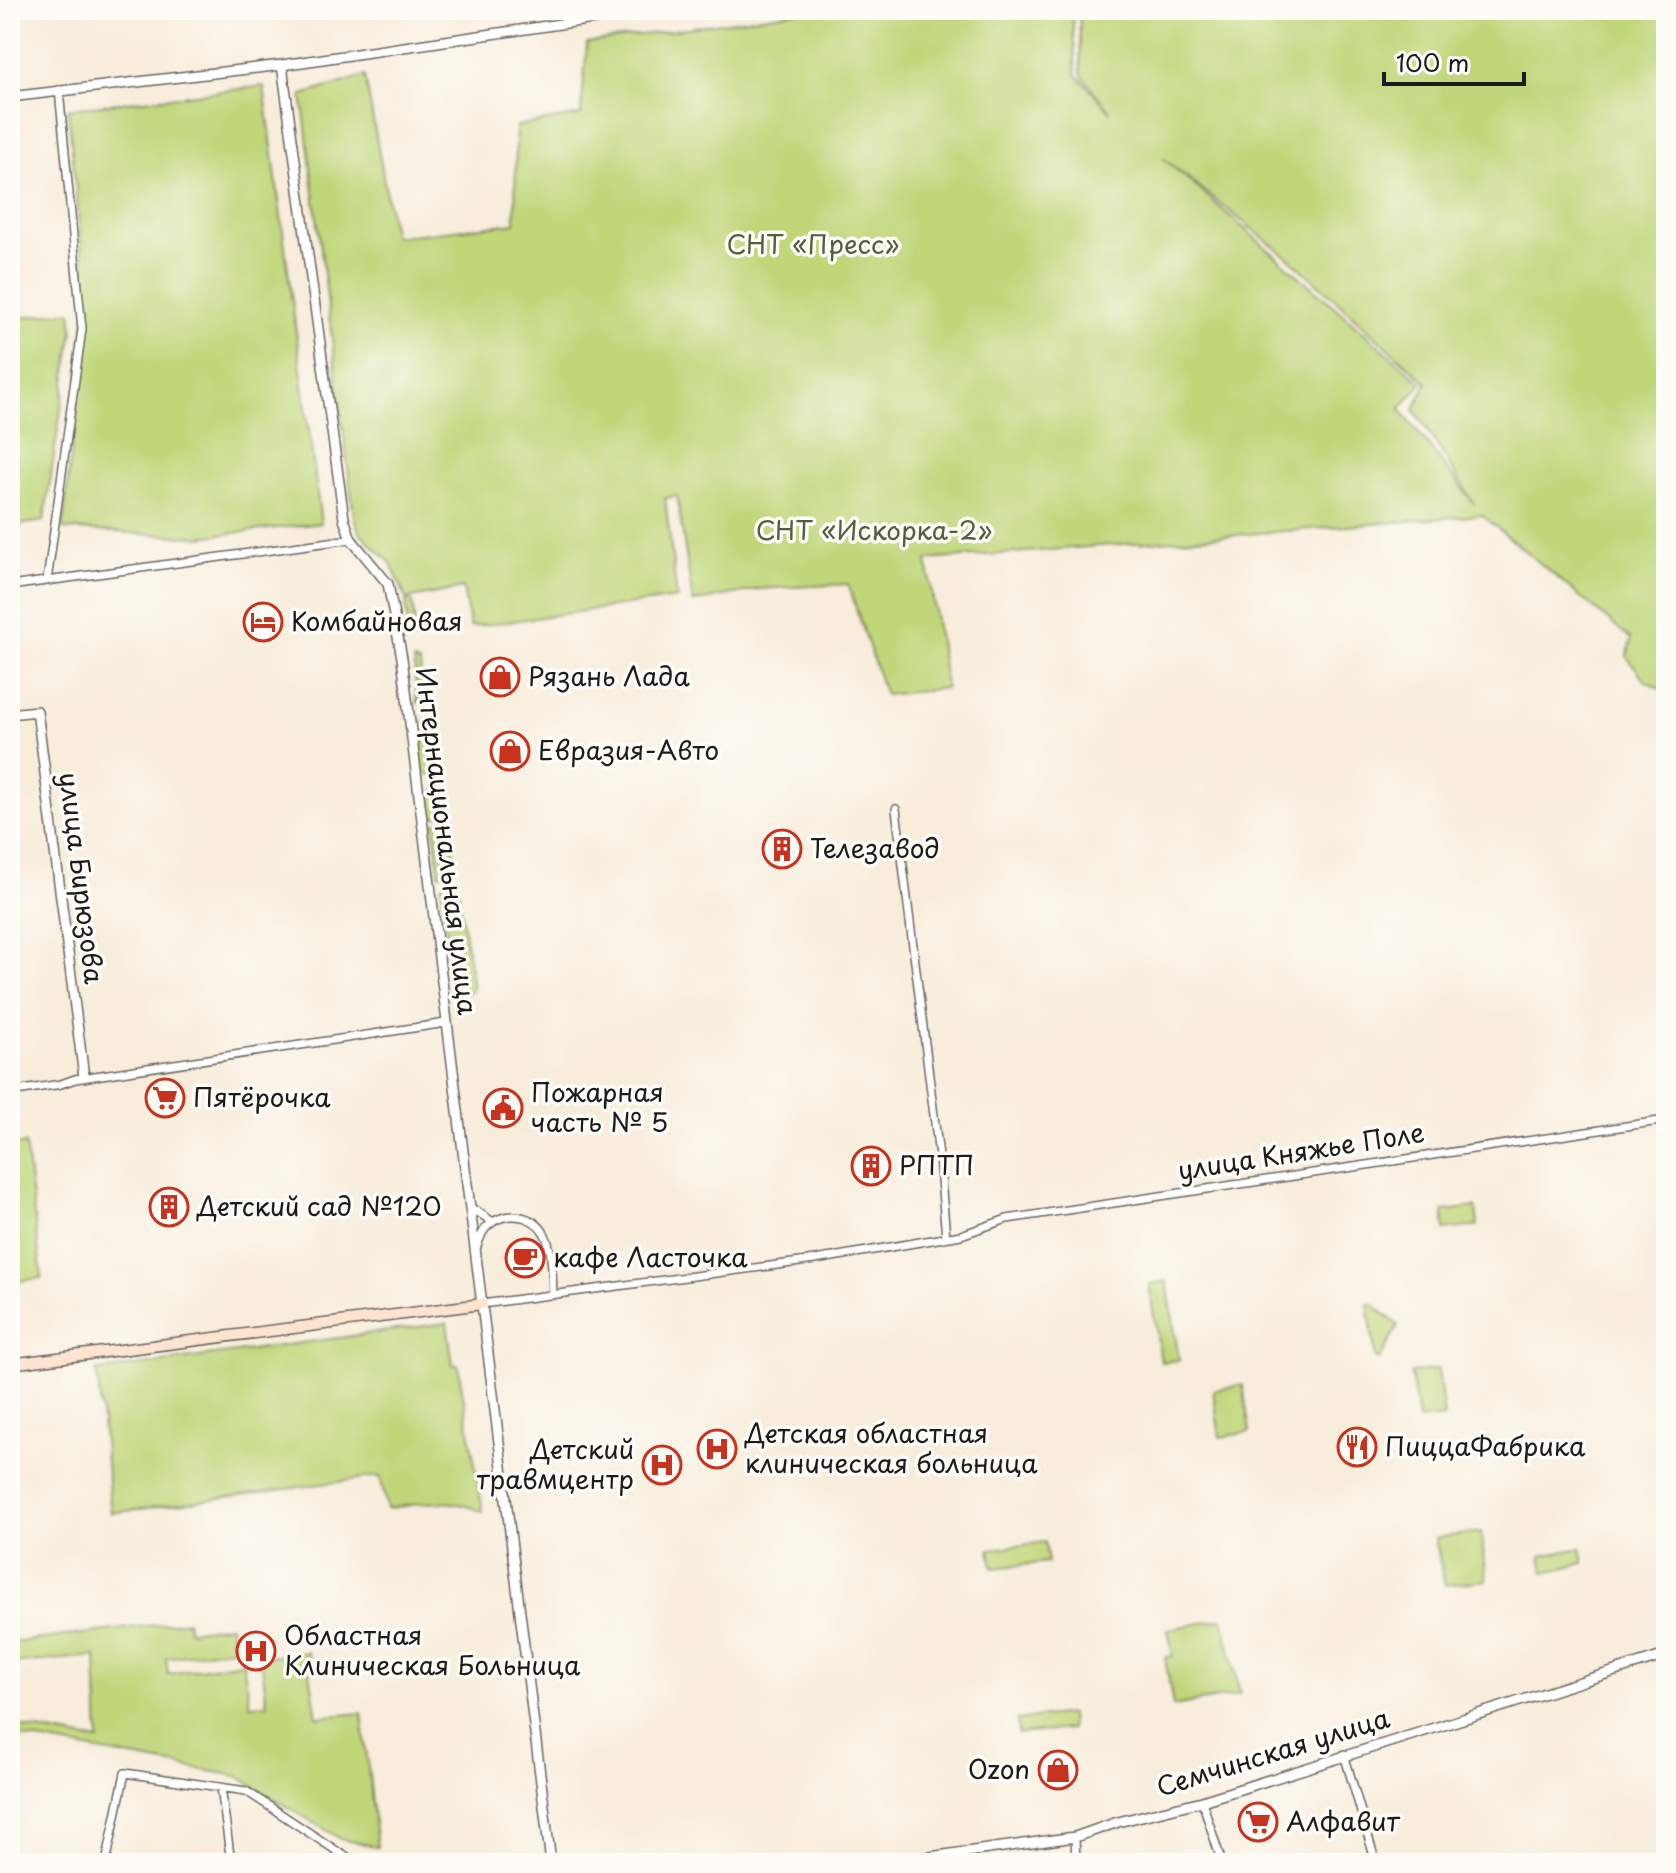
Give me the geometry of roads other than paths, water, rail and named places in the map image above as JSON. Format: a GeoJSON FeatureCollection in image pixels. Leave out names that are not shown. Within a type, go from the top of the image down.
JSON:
{"type":"FeatureCollection","features":[{"type":"Feature","properties":{"kind":"main road"},"geometry":{"type":"LineString","coordinates":[[10,1364],[482,1304]]}},
{"type":"Feature","properties":{"kind":"street"},"geometry":{"type":"LineString","coordinates":[[10,97],[282,65],[655,10]]}},
{"type":"Feature","properties":{"kind":"street","name":"Интернациональная улица"},"geometry":{"type":"LineString","coordinates":[[282,65],[344,519],[351,539],[383,576],[392,594],[482,1304]]}},
{"type":"Feature","properties":{"kind":"street"},"geometry":{"type":"LineString","coordinates":[[47,581],[82,329],[59,90]]}},
{"type":"Feature","properties":{"kind":"street"},"geometry":{"type":"LineString","coordinates":[[10,586],[351,539]]}},
{"type":"Feature","properties":{"kind":"street","name":"улица Бирюзова"},"geometry":{"type":"LineString","coordinates":[[10,714],[37,711],[84,1077]]}},
{"type":"Feature","properties":{"kind":"street"},"geometry":{"type":"LineString","coordinates":[[551,1863],[482,1304],[815,1260],[946,1237],[939,1156],[896,809]]}},
{"type":"Feature","properties":{"kind":"street"},"geometry":{"type":"LineString","coordinates":[[10,1092],[84,1077],[446,1023]]}},
{"type":"Feature","properties":{"kind":"street","name":"улица Княжье Поле"},"geometry":{"type":"LineString","coordinates":[[946,1237],[1007,1219],[1666,1120]]}},
{"type":"Feature","properties":{"kind":"street"},"geometry":{"type":"LineString","coordinates":[[470,1207],[493,1222]]}},
{"type":"Feature","properties":{"kind":"street"},"geometry":{"type":"LineString","coordinates":[[475,1251],[482,1235],[493,1222],[509,1216],[520,1217],[541,1229],[548,1243],[553,1294]]}},
{"type":"Feature","properties":{"kind":"street","name":"Семчинская улица"},"geometry":{"type":"LineString","coordinates":[[886,1863],[1075,1837],[1118,1822],[1202,1801],[1666,1655]]}},
{"type":"Feature","properties":{"kind":"street"},"geometry":{"type":"LineString","coordinates":[[1344,1754],[1376,1863]]}},
{"type":"Feature","properties":{"kind":"street"},"geometry":{"type":"LineString","coordinates":[[106,1863],[125,1773],[246,1791],[355,1863]]}},
{"type":"Feature","properties":{"kind":"street"},"geometry":{"type":"LineString","coordinates":[[221,1787],[231,1863]]}},
{"type":"Feature","properties":{"kind":"street"},"geometry":{"type":"LineString","coordinates":[[1202,1801],[1222,1863]]}},
{"type":"Feature","properties":{"kind":"street"},"geometry":{"type":"LineString","coordinates":[[1075,1837],[1076,1863]]}},
{"type":"Feature","properties":{"kind":"place","name":"Комбайновая"},"geometry":{"type":"Point","coordinates":[263,622]}},
{"type":"Feature","properties":{"kind":"place","name":"Рязань Лада"},"geometry":{"type":"Point","coordinates":[500,677]}},
{"type":"Feature","properties":{"kind":"place","name":"Евразия-Авто"},"geometry":{"type":"Point","coordinates":[510,751]}},
{"type":"Feature","properties":{"kind":"place","name":"Телезавод"},"geometry":{"type":"Point","coordinates":[782,849]}},
{"type":"Feature","properties":{"kind":"place","name":"Пятёрочка"},"geometry":{"type":"Point","coordinates":[165,1098]}},
{"type":"Feature","properties":{"kind":"place","name":"Пожарная часть № 5"},"geometry":{"type":"Point","coordinates":[503,1108]}},
{"type":"Feature","properties":{"kind":"place","name":"РПТП"},"geometry":{"type":"Point","coordinates":[871,1166]}},
{"type":"Feature","properties":{"kind":"place","name":"Детский сад №120"},"geometry":{"type":"Point","coordinates":[169,1207]}},
{"type":"Feature","properties":{"kind":"place","name":"кафе Ласточка"},"geometry":{"type":"Point","coordinates":[525,1258]}},
{"type":"Feature","properties":{"kind":"place","name":"ПиццаФабрика"},"geometry":{"type":"Point","coordinates":[1357,1447]}},
{"type":"Feature","properties":{"kind":"place","name":"Детская областная клиническая больница"},"geometry":{"type":"Point","coordinates":[717,1449]}},
{"type":"Feature","properties":{"kind":"place","name":"Детский травмцентр"},"geometry":{"type":"Point","coordinates":[662,1465]}},
{"type":"Feature","properties":{"kind":"place","name":"Областная Клиническая Больница"},"geometry":{"type":"Point","coordinates":[256,1651]}},
{"type":"Feature","properties":{"kind":"place","name":"Ozon"},"geometry":{"type":"Point","coordinates":[1058,1770]}},
{"type":"Feature","properties":{"kind":"place","name":"Алфавит"},"geometry":{"type":"Point","coordinates":[1258,1822]}},
{"type":"Feature","properties":{"kind":"park label","name":"СНТ «Пресс»"},"geometry":{"type":"Point","coordinates":[813,245]}},
{"type":"Feature","properties":{"kind":"park label","name":"СНТ «Искорка-2»"},"geometry":{"type":"Point","coordinates":[874,531]}}]}
